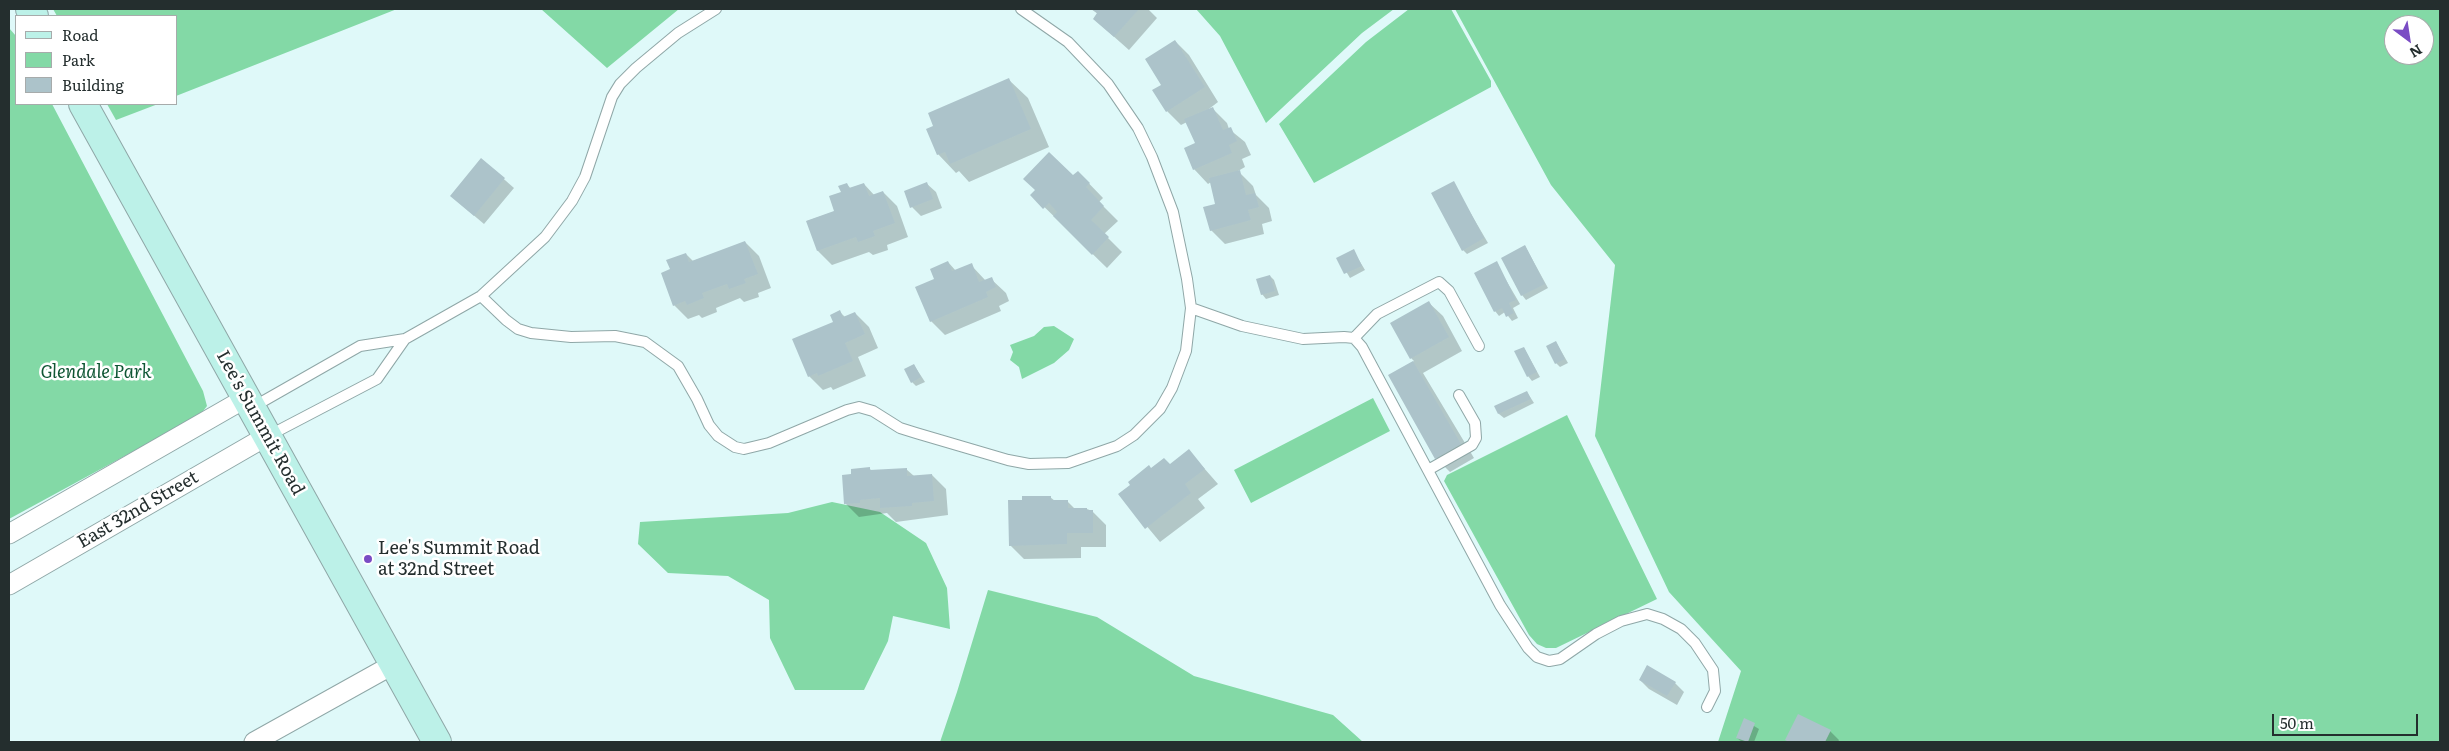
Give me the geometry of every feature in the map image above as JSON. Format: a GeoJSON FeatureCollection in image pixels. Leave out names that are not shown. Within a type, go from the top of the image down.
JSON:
{"type":"FeatureCollection","features":[{"type":"Feature","properties":{"kind":"main road","name":"Lee's Summit Road"},"geometry":{"type":"LineString","coordinates":[[84,105],[437,742]]}},
{"type":"Feature","properties":{"kind":"street"},"geometry":{"type":"LineString","coordinates":[[9,534],[249,403]]}},
{"type":"Feature","properties":{"kind":"street","name":"East 32nd Street"},"geometry":{"type":"LineString","coordinates":[[9,585],[267,436]]}},
{"type":"Feature","properties":{"kind":"street"},"geometry":{"type":"LineString","coordinates":[[254,742],[394,664]]}},
{"type":"Feature","properties":{"kind":"lane"},"geometry":{"type":"LineString","coordinates":[[249,403],[360,346],[405,339],[482,296],[545,237],[572,201],[585,177],[612,97],[620,84],[678,33],[716,9]]}},
{"type":"Feature","properties":{"kind":"lane"},"geometry":{"type":"LineString","coordinates":[[482,296],[506,320],[518,329],[531,333],[571,337],[615,336],[645,342],[678,366],[698,399],[709,424],[718,436],[735,447],[744,449],[769,443],[847,410],[859,408],[873,411],[900,428],[1008,460],[1048,464],[1068,463],[1117,446],[1148,423],[1160,409],[1182,365],[1188,346],[1191,308],[1173,212],[1163,180],[1138,128],[1108,84],[1068,42],[1021,9]]}},
{"type":"Feature","properties":{"kind":"lane"},"geometry":{"type":"LineString","coordinates":[[1354,338],[1377,314],[1439,282],[1449,292],[1479,346]]}},
{"type":"Feature","properties":{"kind":"lane"},"geometry":{"type":"LineString","coordinates":[[1191,308],[1242,326],[1303,340],[1344,336],[1354,338],[1362,347],[1500,605],[1528,648],[1537,657],[1549,661],[1560,659],[1596,634],[1621,620],[1636,615],[1655,616],[1681,629],[1695,643],[1709,663],[1716,684],[1714,695],[1708,707]]}},
{"type":"Feature","properties":{"kind":"lane"},"geometry":{"type":"LineString","coordinates":[[267,436],[376,379],[405,339]]}},
{"type":"Feature","properties":{"kind":"lane"},"geometry":{"type":"LineString","coordinates":[[1428,470],[1472,445],[1476,438],[1475,423],[1459,395]]}},
{"type":"Feature","properties":{"kind":"green space"},"geometry":{"type":"Polygon","coordinates":[[[53,9],[397,9],[178,95],[178,15],[56,15],[53,9]]]}},
{"type":"Feature","properties":{"kind":"green space"},"geometry":{"type":"Polygon","coordinates":[[[541,9],[679,9],[607,68],[541,9]]]}},
{"type":"Feature","properties":{"kind":"green space"},"geometry":{"type":"Polygon","coordinates":[[[1196,9],[1394,9],[1362,33],[1266,123],[1220,36],[1196,9]]]}},
{"type":"Feature","properties":{"kind":"green space"},"geometry":{"type":"Polygon","coordinates":[[[1409,9],[1451,9],[1491,81],[1491,87],[1314,183],[1279,124],[1366,42],[1409,9]]]}},
{"type":"Feature","properties":{"kind":"green space"},"geometry":{"type":"Polygon","coordinates":[[[1455,9],[2440,9],[2440,742],[1718,742],[1741,671],[1669,592],[1595,436],[1615,265],[1551,185],[1455,9]]]}},
{"type":"Feature","properties":{"kind":"green space","name":"Glendale Park"},"geometry":{"type":"Polygon","coordinates":[[[9,28],[15,35],[15,105],[53,105],[203,391],[207,406],[200,415],[9,519],[9,28]]]}},
{"type":"Feature","properties":{"kind":"green space"},"geometry":{"type":"Polygon","coordinates":[[[108,105],[155,105],[116,120],[108,105]]]}},
{"type":"Feature","properties":{"kind":"green space"},"geometry":{"type":"Polygon","coordinates":[[[1054,326],[1074,339],[1069,350],[1054,363],[1022,379],[1019,367],[1010,360],[1013,352],[1010,345],[1034,336],[1044,327],[1054,326]]]}},
{"type":"Feature","properties":{"kind":"green space"},"geometry":{"type":"Polygon","coordinates":[[[1373,398],[1390,431],[1251,503],[1234,470],[1373,398]]]}},
{"type":"Feature","properties":{"kind":"green space"},"geometry":{"type":"Polygon","coordinates":[[[1567,415],[1657,599],[1556,648],[1546,648],[1537,644],[1529,635],[1444,481],[1447,475],[1567,415]]]}},
{"type":"Feature","properties":{"kind":"green space"},"geometry":{"type":"Polygon","coordinates":[[[832,502],[880,512],[926,543],[947,588],[950,629],[893,616],[888,641],[864,690],[795,690],[770,638],[769,600],[728,576],[668,573],[638,544],[640,522],[788,513],[832,502]]]}},
{"type":"Feature","properties":{"kind":"green space"},"geometry":{"type":"Polygon","coordinates":[[[988,590],[1097,617],[1194,676],[1333,715],[1363,742],[940,742],[988,590]]]}},
{"type":"Feature","properties":{"kind":"building"},"geometry":{"type":"Polygon","coordinates":[[[1092,9],[1139,9],[1114,37],[1093,19],[1097,13],[1092,9]]]}},
{"type":"Feature","properties":{"kind":"building"},"geometry":{"type":"Polygon","coordinates":[[[1175,40],[1205,87],[1166,112],[1152,90],[1161,85],[1145,59],[1175,40]]]}},
{"type":"Feature","properties":{"kind":"building"},"geometry":{"type":"Polygon","coordinates":[[[1009,78],[1031,129],[950,164],[945,152],[937,155],[926,129],[933,126],[928,113],[1009,78]]]}},
{"type":"Feature","properties":{"kind":"building"},"geometry":{"type":"Polygon","coordinates":[[[1213,107],[1223,130],[1231,127],[1237,141],[1229,145],[1232,153],[1193,170],[1184,148],[1195,143],[1184,119],[1213,107]]]}},
{"type":"Feature","properties":{"kind":"building"},"geometry":{"type":"Polygon","coordinates":[[[1049,152],[1073,175],[1078,171],[1090,183],[1086,187],[1104,206],[1091,220],[1109,237],[1092,255],[1053,216],[1057,212],[1049,203],[1043,209],[1030,195],[1035,190],[1023,179],[1049,152]]]}},
{"type":"Feature","properties":{"kind":"building"},"geometry":{"type":"Polygon","coordinates":[[[481,158],[505,178],[474,216],[450,196],[481,158]]]}},
{"type":"Feature","properties":{"kind":"building"},"geometry":{"type":"Polygon","coordinates":[[[1240,170],[1246,195],[1255,193],[1259,207],[1248,210],[1251,220],[1210,231],[1203,207],[1215,204],[1209,178],[1240,170]]]}},
{"type":"Feature","properties":{"kind":"building"},"geometry":{"type":"Polygon","coordinates":[[[1454,181],[1484,238],[1462,251],[1431,193],[1454,181]]]}},
{"type":"Feature","properties":{"kind":"building"},"geometry":{"type":"Polygon","coordinates":[[[927,182],[933,199],[910,208],[904,191],[927,182]]]}},
{"type":"Feature","properties":{"kind":"building"},"geometry":{"type":"Polygon","coordinates":[[[847,183],[849,188],[864,183],[869,196],[883,191],[895,223],[873,231],[875,236],[858,242],[856,237],[817,251],[806,221],[834,211],[829,196],[841,192],[838,186],[847,183]]]}},
{"type":"Feature","properties":{"kind":"building"},"geometry":{"type":"Polygon","coordinates":[[[745,241],[758,274],[744,279],[746,283],[729,289],[727,284],[702,293],[704,298],[687,305],[685,301],[673,306],[661,273],[670,269],[666,260],[686,253],[689,262],[745,241]]]}},
{"type":"Feature","properties":{"kind":"building"},"geometry":{"type":"Polygon","coordinates":[[[1525,245],[1545,284],[1521,296],[1501,258],[1525,245]]]}},
{"type":"Feature","properties":{"kind":"building"},"geometry":{"type":"Polygon","coordinates":[[[1354,249],[1362,266],[1344,274],[1336,258],[1354,249]]]}},
{"type":"Feature","properties":{"kind":"building"},"geometry":{"type":"Polygon","coordinates":[[[948,261],[952,271],[972,263],[979,282],[992,277],[996,287],[986,292],[988,297],[930,322],[915,287],[934,279],[930,269],[948,261]]]}},
{"type":"Feature","properties":{"kind":"building"},"geometry":{"type":"Polygon","coordinates":[[[1497,261],[1516,300],[1509,303],[1514,313],[1506,317],[1502,308],[1494,312],[1474,273],[1497,261]]]}},
{"type":"Feature","properties":{"kind":"building"},"geometry":{"type":"Polygon","coordinates":[[[1270,275],[1275,291],[1261,295],[1256,279],[1270,275]]]}},
{"type":"Feature","properties":{"kind":"building"},"geometry":{"type":"Polygon","coordinates":[[[1429,301],[1449,337],[1410,359],[1390,323],[1429,301]]]}},
{"type":"Feature","properties":{"kind":"building"},"geometry":{"type":"Polygon","coordinates":[[[840,310],[843,317],[855,312],[865,334],[845,343],[853,361],[818,376],[817,373],[808,377],[792,339],[833,322],[830,315],[840,310]]]}},
{"type":"Feature","properties":{"kind":"building"},"geometry":{"type":"Polygon","coordinates":[[[1556,341],[1565,359],[1555,364],[1546,346],[1556,341]]]}},
{"type":"Feature","properties":{"kind":"building"},"geometry":{"type":"Polygon","coordinates":[[[1524,347],[1537,372],[1527,377],[1514,351],[1524,347]]]}},
{"type":"Feature","properties":{"kind":"building"},"geometry":{"type":"Polygon","coordinates":[[[1413,361],[1461,444],[1435,459],[1388,375],[1413,361]]]}},
{"type":"Feature","properties":{"kind":"building"},"geometry":{"type":"Polygon","coordinates":[[[914,364],[921,377],[911,383],[904,369],[914,364]]]}},
{"type":"Feature","properties":{"kind":"building"},"geometry":{"type":"Polygon","coordinates":[[[1527,391],[1531,399],[1498,414],[1494,406],[1527,391]]]}},
{"type":"Feature","properties":{"kind":"building"},"geometry":{"type":"Polygon","coordinates":[[[1189,449],[1205,469],[1185,484],[1191,493],[1145,529],[1118,494],[1130,485],[1128,482],[1149,465],[1151,468],[1164,458],[1170,464],[1189,449]]]}},
{"type":"Feature","properties":{"kind":"building"},"geometry":{"type":"Polygon","coordinates":[[[870,467],[870,470],[907,468],[907,476],[932,474],[934,501],[912,503],[912,506],[880,508],[880,498],[860,500],[860,503],[844,504],[842,475],[851,474],[851,469],[870,467]]]}},
{"type":"Feature","properties":{"kind":"building"},"geometry":{"type":"Polygon","coordinates":[[[1022,496],[1051,496],[1051,500],[1068,500],[1068,508],[1087,508],[1087,510],[1093,510],[1093,533],[1067,533],[1067,544],[1009,546],[1008,500],[1022,500],[1022,496]]]}},
{"type":"Feature","properties":{"kind":"building"},"geometry":{"type":"Polygon","coordinates":[[[1647,665],[1676,682],[1667,696],[1639,680],[1647,665]]]}},
{"type":"Feature","properties":{"kind":"building"},"geometry":{"type":"Polygon","coordinates":[[[1798,714],[1831,730],[1825,742],[1789,742],[1785,740],[1798,714]]]}},
{"type":"Feature","properties":{"kind":"building"},"geometry":{"type":"Polygon","coordinates":[[[1744,718],[1755,723],[1748,742],[1736,738],[1744,718]]]}},
{"type":"Feature","properties":{"kind":"place","name":"Lee's Summit Road at 32nd Street"},"geometry":{"type":"Point","coordinates":[368,559]}}]}
